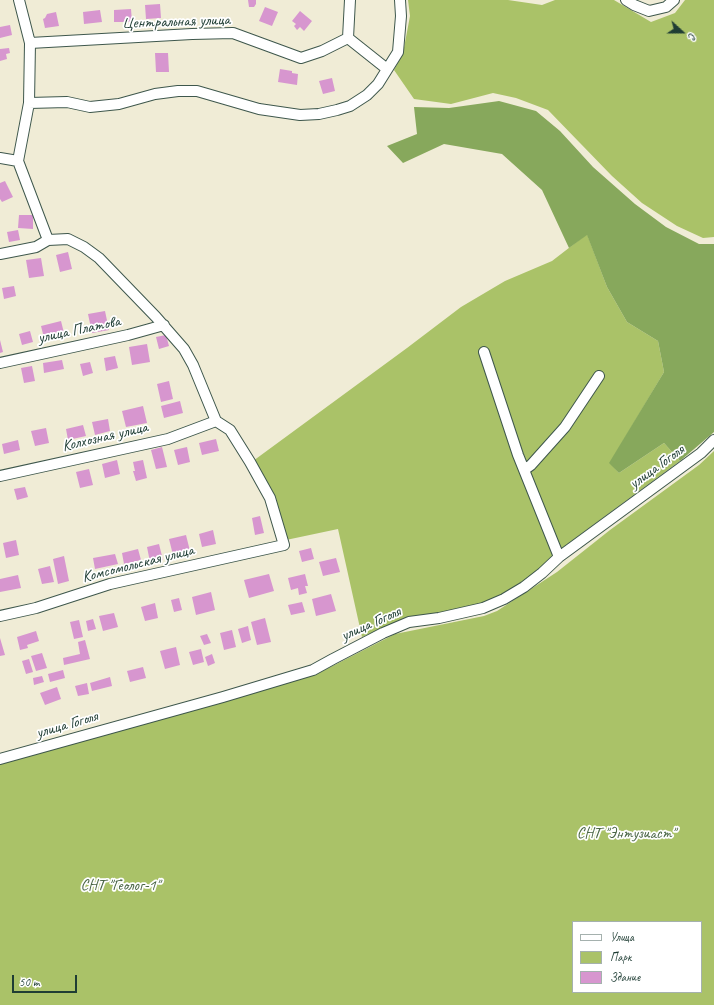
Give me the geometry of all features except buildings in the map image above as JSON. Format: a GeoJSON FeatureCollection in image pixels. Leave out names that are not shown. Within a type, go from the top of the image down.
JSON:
{"type":"FeatureCollection","features":[{"type":"Feature","properties":{"kind":"street"},"geometry":{"type":"LineString","coordinates":[[19,0],[30,43],[29,103],[18,161],[48,240]]}},
{"type":"Feature","properties":{"kind":"street"},"geometry":{"type":"LineString","coordinates":[[350,0],[348,38],[387,69]]}},
{"type":"Feature","properties":{"kind":"street"},"geometry":{"type":"LineString","coordinates":[[29,103],[67,102],[90,107],[119,104],[155,94],[178,91],[197,91],[259,109],[300,115],[319,114],[350,106],[368,95],[378,84],[398,52],[401,16],[400,0]]}},
{"type":"Feature","properties":{"kind":"street"},"geometry":{"type":"LineString","coordinates":[[626,0],[649,11],[666,7],[674,0]]}},
{"type":"Feature","properties":{"kind":"street","name":"Центральная улица"},"geometry":{"type":"LineString","coordinates":[[30,43],[233,33],[301,58],[322,51],[348,38]]}},
{"type":"Feature","properties":{"kind":"street"},"geometry":{"type":"LineString","coordinates":[[0,158],[18,161]]}},
{"type":"Feature","properties":{"kind":"street"},"geometry":{"type":"LineString","coordinates":[[0,254],[36,247],[48,240],[68,239],[84,247],[99,258],[164,325],[184,349],[193,365],[216,421]]}},
{"type":"Feature","properties":{"kind":"street","name":"улица Платова"},"geometry":{"type":"LineString","coordinates":[[0,363],[128,335],[164,325]]}},
{"type":"Feature","properties":{"kind":"street"},"geometry":{"type":"LineString","coordinates":[[484,352],[518,455],[559,556]]}},
{"type":"Feature","properties":{"kind":"street"},"geometry":{"type":"LineString","coordinates":[[524,470],[531,465],[565,427],[599,376]]}},
{"type":"Feature","properties":{"kind":"street","name":"Колхозная улица"},"geometry":{"type":"LineString","coordinates":[[0,476],[168,439],[216,421]]}},
{"type":"Feature","properties":{"kind":"street","name":"Комсомольская улица"},"geometry":{"type":"LineString","coordinates":[[0,616],[36,608],[110,584],[284,545],[270,498],[230,430],[216,421]]}},
{"type":"Feature","properties":{"kind":"street","name":"улица Гоголя"},"geometry":{"type":"LineString","coordinates":[[0,759],[223,697],[313,670],[383,633],[409,622],[439,618],[483,608],[504,599],[524,587],[542,573],[559,556],[701,453],[714,440]]}},
{"type":"Feature","properties":{"kind":"green space"},"geometry":{"type":"Polygon","coordinates":[[[408,0],[508,0],[542,5],[555,0],[614,0],[651,22],[675,13],[685,0],[714,0],[714,237],[703,238],[677,226],[642,203],[612,176],[548,110],[516,98],[493,93],[451,104],[414,99],[394,70],[403,53],[410,16],[408,0]]]}},
{"type":"Feature","properties":{"kind":"green space"},"geometry":{"type":"Polygon","coordinates":[[[499,101],[536,111],[560,131],[593,167],[635,204],[666,227],[699,244],[714,244],[714,432],[680,461],[664,443],[619,473],[609,463],[664,372],[658,341],[627,322],[607,287],[587,235],[569,248],[542,190],[502,154],[444,144],[403,163],[387,146],[417,134],[414,107],[449,108],[499,101]]]}},
{"type":"Feature","properties":{"kind":"green space"},"geometry":{"type":"Polygon","coordinates":[[[587,234],[607,287],[627,322],[658,341],[664,372],[610,463],[619,473],[664,443],[680,461],[562,548],[539,570],[502,595],[482,603],[440,613],[405,619],[362,637],[338,529],[286,540],[253,461],[461,307],[505,281],[552,261],[587,234]]]}},
{"type":"Feature","properties":{"kind":"green space"},"geometry":{"type":"Polygon","coordinates":[[[714,451],[714,1005],[0,1005],[0,763],[317,674],[395,634],[484,616],[497,611],[557,572],[610,530],[699,465],[714,451]]]}},
{"type":"Feature","properties":{"kind":"park label","name":"СНТ \"Энтузиаст\""},"geometry":{"type":"Point","coordinates":[626,834]}},
{"type":"Feature","properties":{"kind":"park label","name":"СНТ \"Геолог-1\""},"geometry":{"type":"Point","coordinates":[120,886]}}]}
